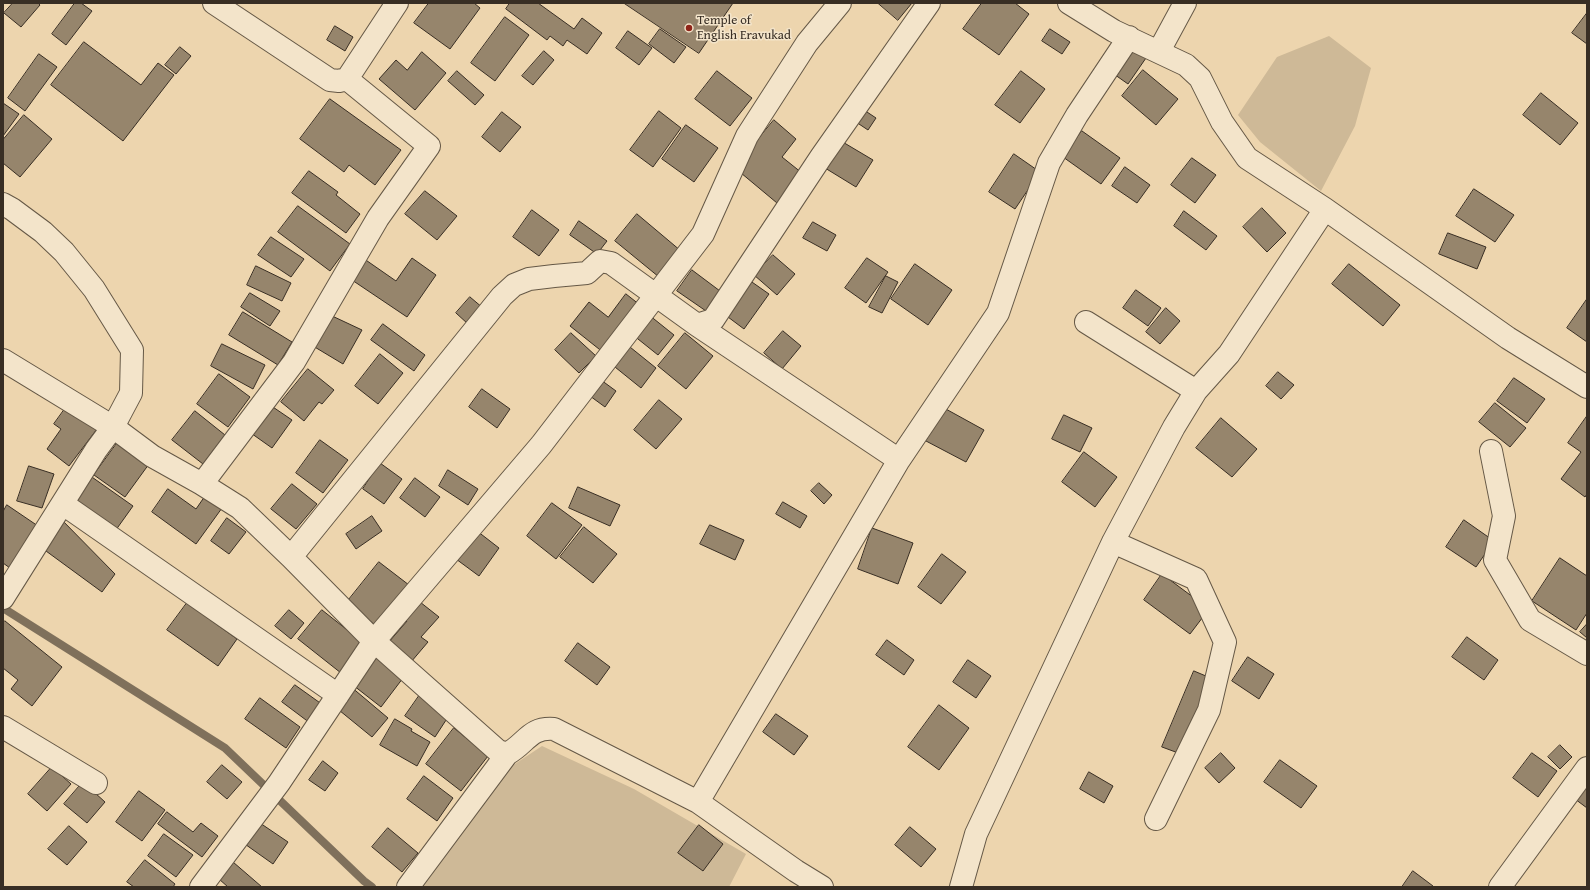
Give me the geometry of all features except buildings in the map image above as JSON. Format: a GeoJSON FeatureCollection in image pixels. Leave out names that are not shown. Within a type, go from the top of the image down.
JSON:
{"type":"FeatureCollection","features":[{"type":"Feature","properties":{"kind":"street"},"geometry":{"type":"LineString","coordinates":[[214,3],[330,80],[339,81],[347,79],[397,3]]}},
{"type":"Feature","properties":{"kind":"street"},"geometry":{"type":"LineString","coordinates":[[201,887],[279,783],[374,642],[541,445],[703,234],[747,136],[807,43],[840,3]]}},
{"type":"Feature","properties":{"kind":"street"},"geometry":{"type":"LineString","coordinates":[[697,325],[713,320],[821,157],[929,3]]}},
{"type":"Feature","properties":{"kind":"street"},"geometry":{"type":"LineString","coordinates":[[1069,3],[1114,31],[1186,65],[1200,78],[1222,122],[1247,158],[1325,209],[1508,338],[1587,387]]}},
{"type":"Feature","properties":{"kind":"street"},"geometry":{"type":"LineString","coordinates":[[1159,51],[1185,3]]}},
{"type":"Feature","properties":{"kind":"street"},"geometry":{"type":"LineString","coordinates":[[698,802],[899,460],[998,314],[1049,163],[1076,115],[1129,37]]}},
{"type":"Feature","properties":{"kind":"street"},"geometry":{"type":"LineString","coordinates":[[202,484],[294,362],[378,218],[429,146],[347,79]]}},
{"type":"Feature","properties":{"kind":"street"},"geometry":{"type":"LineString","coordinates":[[3,204],[43,232],[64,252],[94,289],[132,350],[131,393],[113,427],[96,450],[5,594]]}},
{"type":"Feature","properties":{"kind":"street"},"geometry":{"type":"LineString","coordinates":[[961,887],[976,834],[1113,542],[1174,427],[1196,391],[1229,354],[1325,209]]}},
{"type":"Feature","properties":{"kind":"street"},"geometry":{"type":"LineString","coordinates":[[291,557],[502,296],[514,286],[530,279],[587,273],[600,261],[611,263],[697,325],[899,460]]}},
{"type":"Feature","properties":{"kind":"street"},"geometry":{"type":"LineString","coordinates":[[1086,322],[1196,391]]}},
{"type":"Feature","properties":{"kind":"street"},"geometry":{"type":"LineString","coordinates":[[6,368],[113,427],[152,456],[202,484],[240,508],[291,557],[374,642],[492,748],[507,754]]}},
{"type":"Feature","properties":{"kind":"street"},"geometry":{"type":"LineString","coordinates":[[1492,451],[1504,516],[1495,560],[1530,620],[1587,654]]}},
{"type":"Feature","properties":{"kind":"street"},"geometry":{"type":"LineString","coordinates":[[63,504],[338,695]]}},
{"type":"Feature","properties":{"kind":"street"},"geometry":{"type":"LineString","coordinates":[[1113,542],[1196,579],[1225,642],[1208,710],[1156,819]]}},
{"type":"Feature","properties":{"kind":"street"},"geometry":{"type":"LineString","coordinates":[[3,727],[96,783]]}},
{"type":"Feature","properties":{"kind":"street"},"geometry":{"type":"LineString","coordinates":[[408,887],[507,754],[516,749],[532,733],[543,728],[554,729],[698,802],[796,871],[822,887]]}},
{"type":"Feature","properties":{"kind":"street"},"geometry":{"type":"LineString","coordinates":[[1500,887],[1587,768]]}},
{"type":"Feature","properties":{"kind":"shaded area"},"geometry":{"type":"Polygon","coordinates":[[[1329,36],[1371,68],[1355,126],[1321,191],[1260,142],[1238,115],[1277,57],[1329,36]]]}},
{"type":"Feature","properties":{"kind":"shaded area"},"geometry":{"type":"Polygon","coordinates":[[[542,746],[634,789],[746,854],[729,887],[414,887],[509,768],[542,746]]]}},
{"type":"Feature","properties":{"kind":"waterway"},"geometry":{"type":"LineString","coordinates":[[3,608],[225,748],[372,887]]}},
{"type":"Feature","properties":{"kind":"place","name":"Temple of English Eravukad"},"geometry":{"type":"Point","coordinates":[689,28]}}]}
